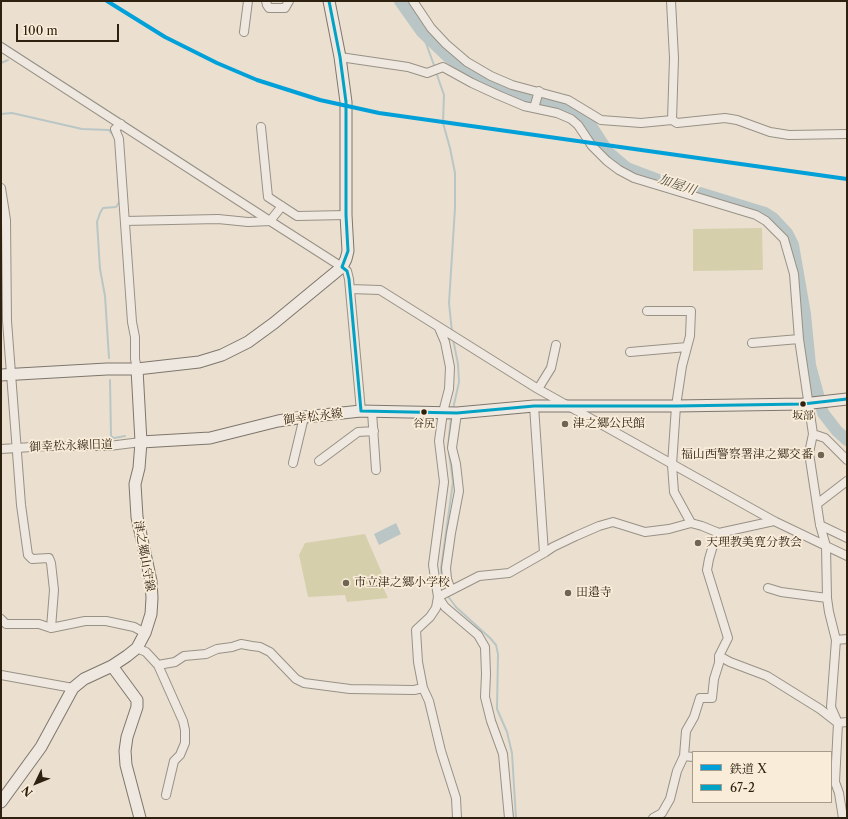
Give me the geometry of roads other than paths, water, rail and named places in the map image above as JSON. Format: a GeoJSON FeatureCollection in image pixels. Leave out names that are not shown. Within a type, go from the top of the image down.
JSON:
{"type":"FeatureCollection","features":[{"type":"Feature","properties":{"kind":"main road"},"geometry":{"type":"LineString","coordinates":[[6,374],[107,369],[137,370],[199,362],[222,355],[248,342],[274,323],[342,267],[348,251],[346,215],[346,102],[340,57],[329,1]]}},
{"type":"Feature","properties":{"kind":"main road"},"geometry":{"type":"LineString","coordinates":[[137,370],[141,442]]}},
{"type":"Feature","properties":{"kind":"main road","name":"御幸松永線"},"geometry":{"type":"LineString","coordinates":[[141,442],[210,438],[278,421],[366,411],[451,412],[568,405],[676,406],[816,403],[847,399]]}},
{"type":"Feature","properties":{"kind":"main road","name":"津之郷山守線"},"geometry":{"type":"LineString","coordinates":[[1,802],[41,747],[73,688],[84,679],[112,666],[127,656],[137,648],[145,633],[151,614],[152,598],[151,581],[137,517],[135,484],[139,468],[141,442]]}},
{"type":"Feature","properties":{"kind":"main road"},"geometry":{"type":"LineString","coordinates":[[112,666],[137,700],[137,707],[126,737],[124,751],[126,765],[140,818]]}},
{"type":"Feature","properties":{"kind":"street"},"geometry":{"type":"LineString","coordinates":[[244,32],[248,1]]}},
{"type":"Feature","properties":{"kind":"street"},"geometry":{"type":"LineString","coordinates":[[266,1],[269,8],[285,8],[289,1]]}},
{"type":"Feature","properties":{"kind":"street"},"geometry":{"type":"LineString","coordinates":[[412,1],[431,28],[446,44],[468,62],[492,76],[512,85],[568,100],[601,120],[641,123],[672,120],[677,123],[725,118],[737,120],[770,132],[790,135],[847,134]]}},
{"type":"Feature","properties":{"kind":"street"},"geometry":{"type":"LineString","coordinates":[[671,1],[674,58],[672,120]]}},
{"type":"Feature","properties":{"kind":"street"},"geometry":{"type":"LineString","coordinates":[[1,47],[120,124],[272,219],[347,271],[366,411],[374,431],[376,470]]}},
{"type":"Feature","properties":{"kind":"street"},"geometry":{"type":"LineString","coordinates":[[340,57],[408,67],[427,73],[443,67],[498,96],[557,114],[571,120],[578,125],[592,146],[607,161],[619,170],[634,178],[756,215],[766,221],[781,236],[786,244],[794,274],[799,339],[816,403],[813,434],[809,454],[820,525],[826,546],[827,598],[836,640],[831,707],[838,723],[833,782],[840,797],[843,818]]}},
{"type":"Feature","properties":{"kind":"street"},"geometry":{"type":"LineString","coordinates":[[534,107],[539,93]]}},
{"type":"Feature","properties":{"kind":"street"},"geometry":{"type":"LineString","coordinates":[[120,124],[115,129],[119,139],[132,322],[135,337],[135,359],[137,370]]}},
{"type":"Feature","properties":{"kind":"street"},"geometry":{"type":"LineString","coordinates":[[261,127],[268,197],[297,216],[346,215]]}},
{"type":"Feature","properties":{"kind":"street"},"geometry":{"type":"LineString","coordinates":[[1,188],[6,220],[6,374],[17,448],[21,505],[28,555],[32,559],[49,558],[51,563],[54,590],[51,628]]}},
{"type":"Feature","properties":{"kind":"street"},"geometry":{"type":"LineString","coordinates":[[125,221],[218,219],[248,222],[272,219],[282,206]]}},
{"type":"Feature","properties":{"kind":"street"},"geometry":{"type":"LineString","coordinates":[[350,289],[380,290],[538,389],[774,521],[847,556]]}},
{"type":"Feature","properties":{"kind":"street"},"geometry":{"type":"LineString","coordinates":[[647,311],[690,312],[690,336],[682,366],[676,406],[672,465],[674,492],[691,523]]}},
{"type":"Feature","properties":{"kind":"street"},"geometry":{"type":"LineString","coordinates":[[439,328],[445,342],[450,367],[449,390],[452,448],[456,464],[459,491],[450,533],[446,568],[446,580],[451,590]]}},
{"type":"Feature","properties":{"kind":"street"},"geometry":{"type":"LineString","coordinates":[[752,343],[799,339]]}},
{"type":"Feature","properties":{"kind":"street"},"geometry":{"type":"LineString","coordinates":[[538,389],[551,368],[556,345]]}},
{"type":"Feature","properties":{"kind":"street"},"geometry":{"type":"LineString","coordinates":[[630,352],[687,347]]}},
{"type":"Feature","properties":{"kind":"street"},"geometry":{"type":"LineString","coordinates":[[534,406],[544,554]]}},
{"type":"Feature","properties":{"kind":"street"},"geometry":{"type":"LineString","coordinates":[[451,412],[439,440],[444,482],[433,565],[438,597],[436,608],[430,617],[416,630],[418,662],[423,688],[429,701],[441,751],[456,798],[457,818]]}},
{"type":"Feature","properties":{"kind":"street"},"geometry":{"type":"LineString","coordinates":[[293,463],[304,417]]}},
{"type":"Feature","properties":{"kind":"street"},"geometry":{"type":"LineString","coordinates":[[319,462],[358,432],[374,431]]}},
{"type":"Feature","properties":{"kind":"street"},"geometry":{"type":"LineString","coordinates":[[813,434],[825,438],[847,460]]}},
{"type":"Feature","properties":{"kind":"street","name":"御幸松永線旧道"},"geometry":{"type":"LineString","coordinates":[[1,449],[109,446],[141,442]]}},
{"type":"Feature","properties":{"kind":"street"},"geometry":{"type":"LineString","coordinates":[[817,504],[847,481]]}},
{"type":"Feature","properties":{"kind":"street"},"geometry":{"type":"LineString","coordinates":[[438,597],[479,576],[508,573],[544,554],[553,547],[599,526],[613,522],[645,532],[669,529],[691,523],[719,533],[774,521]]}},
{"type":"Feature","properties":{"kind":"street"},"geometry":{"type":"LineString","coordinates":[[820,525],[847,538]]}},
{"type":"Feature","properties":{"kind":"street"},"geometry":{"type":"LineString","coordinates":[[438,532],[450,533]]}},
{"type":"Feature","properties":{"kind":"street"},"geometry":{"type":"LineString","coordinates":[[653,818],[662,813],[670,799],[677,770],[684,756],[686,731],[694,717],[700,698],[712,698],[719,656],[728,638],[707,570],[714,542],[719,533]]}},
{"type":"Feature","properties":{"kind":"street"},"geometry":{"type":"LineString","coordinates":[[768,588],[781,592],[827,598]]}},
{"type":"Feature","properties":{"kind":"street"},"geometry":{"type":"LineString","coordinates":[[438,597],[445,607],[478,635],[485,647],[485,697],[491,721],[503,754],[509,818]]}},
{"type":"Feature","properties":{"kind":"street"},"geometry":{"type":"LineString","coordinates":[[1,619],[6,624],[39,624],[51,628],[85,621],[106,621],[134,627],[145,633]]}},
{"type":"Feature","properties":{"kind":"street"},"geometry":{"type":"LineString","coordinates":[[836,640],[847,639]]}},
{"type":"Feature","properties":{"kind":"street"},"geometry":{"type":"LineString","coordinates":[[158,665],[175,662],[184,656],[206,654],[217,649],[241,644],[260,647],[270,652],[296,679],[304,683],[350,689],[414,690],[423,688]]}},
{"type":"Feature","properties":{"kind":"street"},"geometry":{"type":"LineString","coordinates":[[137,648],[146,652],[158,665],[183,721],[185,730],[185,743],[180,755],[174,761],[166,795]]}},
{"type":"Feature","properties":{"kind":"street"},"geometry":{"type":"LineString","coordinates":[[719,656],[730,662],[767,676],[820,708],[838,723],[847,722]]}},
{"type":"Feature","properties":{"kind":"street"},"geometry":{"type":"LineString","coordinates":[[1,675],[73,688]]}},
{"type":"Feature","properties":{"kind":"street"},"geometry":{"type":"LineString","coordinates":[[684,756],[692,758]]}},
{"type":"Feature","properties":{"kind":"waterway","name":"加屋川"},"geometry":{"type":"LineString","coordinates":[[400,1],[422,32],[447,56],[481,78],[503,88],[575,113],[588,121],[608,152],[627,168],[664,182],[765,213],[773,218],[787,233],[793,245],[805,314],[810,365],[823,413],[837,431],[847,440]]}},
{"type":"Feature","properties":{"kind":"waterway"},"geometry":{"type":"LineString","coordinates":[[422,32],[435,68]]}},
{"type":"Feature","properties":{"kind":"waterway"},"geometry":{"type":"LineString","coordinates":[[1,42],[213,179]]}},
{"type":"Feature","properties":{"kind":"waterway"},"geometry":{"type":"LineString","coordinates":[[1,63],[8,60]]}},
{"type":"Feature","properties":{"kind":"waterway"},"geometry":{"type":"LineString","coordinates":[[436,72],[444,95],[443,123],[455,173],[455,208],[449,303],[452,332]]}},
{"type":"Feature","properties":{"kind":"waterway"},"geometry":{"type":"LineString","coordinates":[[1,114],[12,113],[82,129],[109,130],[114,136]]}},
{"type":"Feature","properties":{"kind":"waterway"},"geometry":{"type":"LineString","coordinates":[[109,358],[105,296],[100,269],[97,222],[103,208],[116,207],[120,201]]}},
{"type":"Feature","properties":{"kind":"waterway"},"geometry":{"type":"LineString","coordinates":[[275,219],[286,227]]}},
{"type":"Feature","properties":{"kind":"waterway"},"geometry":{"type":"LineString","coordinates":[[453,339],[458,364],[459,382],[453,409]]}},
{"type":"Feature","properties":{"kind":"waterway"},"geometry":{"type":"LineString","coordinates":[[110,380],[111,436],[114,438],[125,436]]}},
{"type":"Feature","properties":{"kind":"waterway"},"geometry":{"type":"LineString","coordinates":[[448,447],[451,417]]}},
{"type":"Feature","properties":{"kind":"waterway"},"geometry":{"type":"LineString","coordinates":[[445,591],[442,584],[441,568],[453,482],[449,453]]}},
{"type":"Feature","properties":{"kind":"waterway"},"geometry":{"type":"LineString","coordinates":[[447,595],[456,607],[496,645],[498,654],[497,709],[507,732],[512,753],[516,818]]}},
{"type":"Feature","properties":{"kind":"rail line","name":"X"},"geometry":{"type":"LineString","coordinates":[[107,1],[165,37],[217,63],[257,80],[320,100],[379,113],[847,179]]}},
{"type":"Feature","properties":{"kind":"place","name":"坂部"},"geometry":{"type":"Point","coordinates":[803,404]}},
{"type":"Feature","properties":{"kind":"place","name":"谷尻"},"geometry":{"type":"Point","coordinates":[424,412]}},
{"type":"Feature","properties":{"kind":"place","name":"津之郷公民館"},"geometry":{"type":"Point","coordinates":[565,424]}},
{"type":"Feature","properties":{"kind":"place","name":"福山西警察署津之郷交番"},"geometry":{"type":"Point","coordinates":[821,455]}},
{"type":"Feature","properties":{"kind":"place","name":"天理教美寛分教会"},"geometry":{"type":"Point","coordinates":[698,543]}},
{"type":"Feature","properties":{"kind":"place","name":"市立津之郷小学校"},"geometry":{"type":"Point","coordinates":[346,583]}},
{"type":"Feature","properties":{"kind":"place","name":"田邉寺"},"geometry":{"type":"Point","coordinates":[568,593]}}]}
